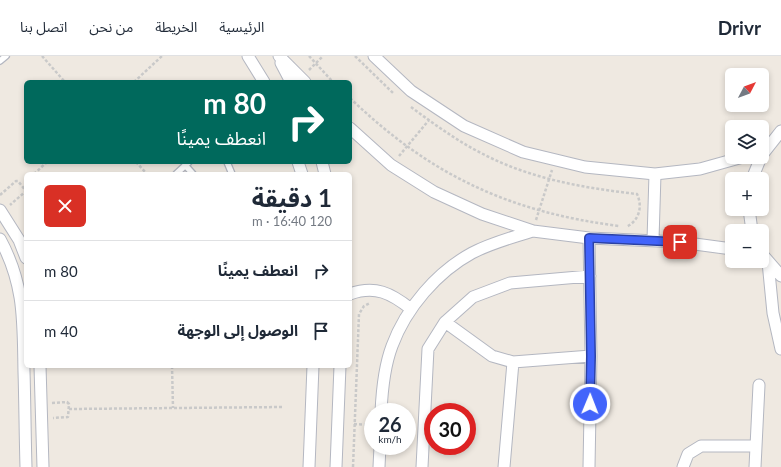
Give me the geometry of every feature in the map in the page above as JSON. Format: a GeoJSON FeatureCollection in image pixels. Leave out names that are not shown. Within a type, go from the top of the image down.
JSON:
{"type":"FeatureCollection","features":[{"type":"Feature","properties":{"kind":"street"},"geometry":{"type":"LineString","coordinates":[[248,56],[263,80]]}},
{"type":"Feature","properties":{"kind":"street"},"geometry":{"type":"LineString","coordinates":[[278,56],[298,80]]}},
{"type":"Feature","properties":{"kind":"street"},"geometry":{"type":"LineString","coordinates":[[374,56],[411,91],[464,126],[523,152],[585,167],[655,174],[700,169],[725,162]]}},
{"type":"Feature","properties":{"kind":"street"},"geometry":{"type":"LineString","coordinates":[[352,130],[391,165],[434,192],[482,214],[532,231],[589,238],[653,240],[725,248]]}},
{"type":"Feature","properties":{"kind":"street"},"geometry":{"type":"LineString","coordinates":[[769,145],[781,131]]}},
{"type":"Feature","properties":{"kind":"street"},"geometry":{"type":"LineString","coordinates":[[653,240],[655,174]]}},
{"type":"Feature","properties":{"kind":"street"},"geometry":{"type":"LineString","coordinates":[[1,212],[19,240],[24,253]]}},
{"type":"Feature","properties":{"kind":"street"},"geometry":{"type":"LineString","coordinates":[[377,403],[392,346],[411,309],[438,278],[472,253],[532,231]]}},
{"type":"Feature","properties":{"kind":"street"},"geometry":{"type":"LineString","coordinates":[[589,238],[591,356],[589,467]]}},
{"type":"Feature","properties":{"kind":"street"},"geometry":{"type":"LineString","coordinates":[[0,240],[8,254],[18,281],[23,309],[24,360]]}},
{"type":"Feature","properties":{"kind":"street"},"geometry":{"type":"LineString","coordinates":[[769,262],[781,276]]}},
{"type":"Feature","properties":{"kind":"street"},"geometry":{"type":"LineString","coordinates":[[767,268],[781,349]]}},
{"type":"Feature","properties":{"kind":"street"},"geometry":{"type":"LineString","coordinates":[[422,467],[428,349],[445,322],[473,297],[510,283],[590,276]]}},
{"type":"Feature","properties":{"kind":"street"},"geometry":{"type":"LineString","coordinates":[[352,293],[360,290],[379,290],[396,297],[411,309]]}},
{"type":"Feature","properties":{"kind":"street"},"geometry":{"type":"LineString","coordinates":[[445,322],[492,356],[513,362],[591,356]]}},
{"type":"Feature","properties":{"kind":"street"},"geometry":{"type":"LineString","coordinates":[[504,467],[513,362]]}},
{"type":"Feature","properties":{"kind":"street"},"geometry":{"type":"LineString","coordinates":[[24,368],[26,467]]}},
{"type":"Feature","properties":{"kind":"street"},"geometry":{"type":"LineString","coordinates":[[40,368],[43,467]]}},
{"type":"Feature","properties":{"kind":"street"},"geometry":{"type":"LineString","coordinates":[[309,467],[313,368]]}},
{"type":"Feature","properties":{"kind":"street"},"geometry":{"type":"LineString","coordinates":[[336,467],[340,368]]}},
{"type":"Feature","properties":{"kind":"street"},"geometry":{"type":"LineString","coordinates":[[755,467],[759,385]]}},
{"type":"Feature","properties":{"kind":"street"},"geometry":{"type":"LineString","coordinates":[[25,410],[42,410]]}},
{"type":"Feature","properties":{"kind":"street"},"geometry":{"type":"LineString","coordinates":[[683,467],[688,454],[702,446],[756,446]]}},
{"type":"Feature","properties":{"kind":"street"},"geometry":{"type":"LineString","coordinates":[[377,455],[379,467]]}},
{"type":"Feature","properties":{"kind":"lane"},"geometry":{"type":"LineString","coordinates":[[0,61],[6,56]]}},
{"type":"Feature","properties":{"kind":"lane"},"geometry":{"type":"LineString","coordinates":[[178,172],[187,164]]}},
{"type":"Feature","properties":{"kind":"path"},"geometry":{"type":"LineString","coordinates":[[42,56],[63,80]]}},
{"type":"Feature","properties":{"kind":"path"},"geometry":{"type":"LineString","coordinates":[[136,80],[162,56]]}},
{"type":"Feature","properties":{"kind":"path"},"geometry":{"type":"LineString","coordinates":[[309,56],[331,80]]}},
{"type":"Feature","properties":{"kind":"path"},"geometry":{"type":"LineString","coordinates":[[300,80],[323,56]]}},
{"type":"Feature","properties":{"kind":"path"},"geometry":{"type":"LineString","coordinates":[[355,56],[399,98]]}},
{"type":"Feature","properties":{"kind":"path"},"geometry":{"type":"LineString","coordinates":[[352,100],[382,128],[427,161],[470,185],[492,195],[539,211],[626,227],[634,220],[639,211],[639,200],[637,194],[549,179],[505,164],[484,155],[446,133],[404,102]]}},
{"type":"Feature","properties":{"kind":"path"},"geometry":{"type":"LineString","coordinates":[[391,165],[438,109]]}},
{"type":"Feature","properties":{"kind":"path"},"geometry":{"type":"LineString","coordinates":[[532,231],[555,160]]}},
{"type":"Feature","properties":{"kind":"path"},"geometry":{"type":"LineString","coordinates":[[36,172],[45,164]]}},
{"type":"Feature","properties":{"kind":"path"},"geometry":{"type":"LineString","coordinates":[[138,164],[145,172]]}},
{"type":"Feature","properties":{"kind":"path"},"geometry":{"type":"LineString","coordinates":[[0,195],[16,181],[24,190]]}},
{"type":"Feature","properties":{"kind":"path"},"geometry":{"type":"LineString","coordinates":[[1,212],[24,193]]}},
{"type":"Feature","properties":{"kind":"path"},"geometry":{"type":"LineString","coordinates":[[353,467],[359,314],[364,306],[376,302]]}},
{"type":"Feature","properties":{"kind":"path"},"geometry":{"type":"LineString","coordinates":[[172,368],[173,408]]}},
{"type":"Feature","properties":{"kind":"path"},"geometry":{"type":"LineString","coordinates":[[67,402],[69,409],[68,418],[42,410],[67,402]]}},
{"type":"Feature","properties":{"kind":"path"},"geometry":{"type":"LineString","coordinates":[[69,409],[283,407]]}},
{"type":"Feature","properties":{"kind":"path"},"geometry":{"type":"LineString","coordinates":[[338,423],[364,424]]}},
{"type":"Feature","properties":{"kind":"route"},"geometry":{"type":"LineString","coordinates":[[590,404],[591,356],[589,238],[680,242]]}}]}
